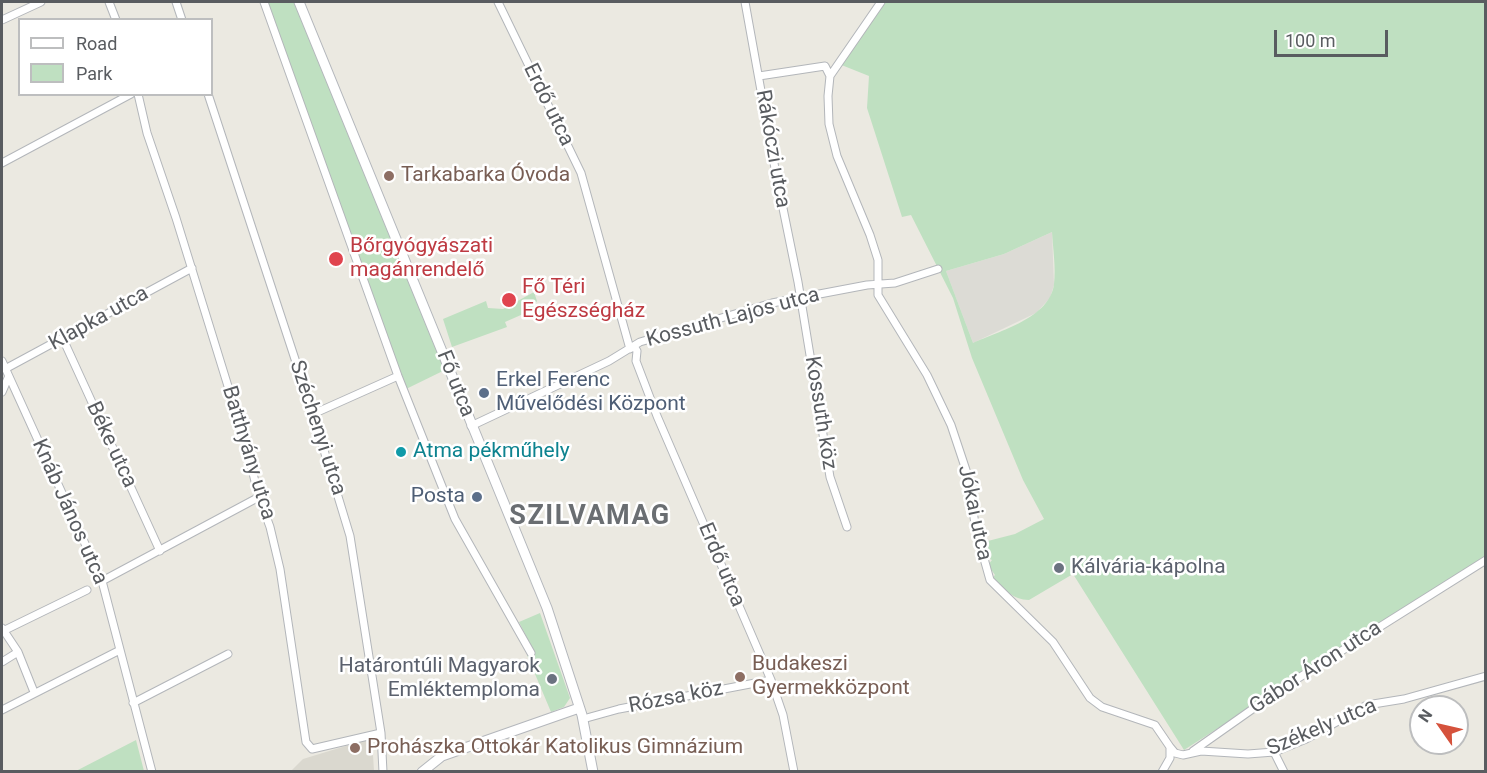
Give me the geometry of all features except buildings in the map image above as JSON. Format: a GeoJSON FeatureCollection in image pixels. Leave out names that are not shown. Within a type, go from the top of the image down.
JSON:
{"type":"FeatureCollection","features":[{"type":"Feature","properties":{"kind":"main road","name":"Fő utca"},"geometry":{"type":"LineString","coordinates":[[299,2],[547,608],[583,719],[593,771]]}},
{"type":"Feature","properties":{"kind":"main road"},"geometry":{"type":"LineString","coordinates":[[423,771],[442,756],[579,708]]}},
{"type":"Feature","properties":{"kind":"street"},"geometry":{"type":"LineString","coordinates":[[2,20],[27,4],[41,2]]}},
{"type":"Feature","properties":{"kind":"street"},"geometry":{"type":"LineString","coordinates":[[109,2],[115,18]]}},
{"type":"Feature","properties":{"kind":"street"},"geometry":{"type":"LineString","coordinates":[[176,2],[181,18]]}},
{"type":"Feature","properties":{"kind":"street"},"geometry":{"type":"LineString","coordinates":[[264,2],[398,376],[455,519],[531,653]]}},
{"type":"Feature","properties":{"kind":"street","name":"Erdő utca"},"geometry":{"type":"LineString","coordinates":[[498,2],[581,173],[629,349],[771,680],[783,715],[794,771]]}},
{"type":"Feature","properties":{"kind":"street","name":"Rákóczi utca"},"geometry":{"type":"LineString","coordinates":[[746,2],[800,296]]}},
{"type":"Feature","properties":{"kind":"street"},"geometry":{"type":"LineString","coordinates":[[759,76],[825,66],[830,76],[880,2]]}},
{"type":"Feature","properties":{"kind":"street","name":"Jókai utca"},"geometry":{"type":"LineString","coordinates":[[830,76],[829,124],[837,156],[870,235],[879,268],[878,295],[927,375],[951,425],[967,473],[976,530],[990,580],[1053,642],[1090,698],[1102,707],[1155,725],[1170,747]]}},
{"type":"Feature","properties":{"kind":"street"},"geometry":{"type":"LineString","coordinates":[[2,163],[127,96]]}},
{"type":"Feature","properties":{"kind":"street","name":"Batthyány utca"},"geometry":{"type":"LineString","coordinates":[[138,96],[147,133],[192,268],[244,438],[259,497],[270,527],[280,569],[306,742],[312,749],[381,733]]}},
{"type":"Feature","properties":{"kind":"street","name":"Széchenyi utca"},"geometry":{"type":"LineString","coordinates":[[209,96],[313,414],[350,536],[381,733],[384,771]]}},
{"type":"Feature","properties":{"kind":"street","name":"Klapka utca"},"geometry":{"type":"LineString","coordinates":[[3,365],[63,339],[192,268]]}},
{"type":"Feature","properties":{"kind":"street","name":"Kossuth Lajos utca"},"geometry":{"type":"LineString","coordinates":[[471,426],[629,349],[748,309],[800,296],[895,283],[938,269]]}},
{"type":"Feature","properties":{"kind":"street","name":"Kossuth köz"},"geometry":{"type":"LineString","coordinates":[[800,296],[830,477],[847,527]]}},
{"type":"Feature","properties":{"kind":"street","name":"Béke utca"},"geometry":{"type":"LineString","coordinates":[[63,339],[160,550]]}},
{"type":"Feature","properties":{"kind":"street"},"geometry":{"type":"LineString","coordinates":[[629,349],[636,361]]}},
{"type":"Feature","properties":{"kind":"street","name":"Knáb János utca"},"geometry":{"type":"LineString","coordinates":[[3,365],[102,581],[118,651],[152,771]]}},
{"type":"Feature","properties":{"kind":"street"},"geometry":{"type":"LineString","coordinates":[[313,414],[398,376]]}},
{"type":"Feature","properties":{"kind":"street"},"geometry":{"type":"LineString","coordinates":[[8,378],[2,393],[14,392]]}},
{"type":"Feature","properties":{"kind":"street"},"geometry":{"type":"LineString","coordinates":[[102,581],[259,497]]}},
{"type":"Feature","properties":{"kind":"street","name":"Gábor Áron utca"},"geometry":{"type":"LineString","coordinates":[[1191,752],[1281,689],[1485,561]]}},
{"type":"Feature","properties":{"kind":"street"},"geometry":{"type":"LineString","coordinates":[[34,692],[18,652],[3,629],[87,590]]}},
{"type":"Feature","properties":{"kind":"street"},"geometry":{"type":"LineString","coordinates":[[2,710],[118,651]]}},
{"type":"Feature","properties":{"kind":"street"},"geometry":{"type":"LineString","coordinates":[[2,662],[18,652]]}},
{"type":"Feature","properties":{"kind":"street"},"geometry":{"type":"LineString","coordinates":[[133,703],[228,654]]}},
{"type":"Feature","properties":{"kind":"street","name":"Székely utca"},"geometry":{"type":"LineString","coordinates":[[1191,752],[1248,754],[1274,752],[1306,739],[1367,705],[1404,699],[1485,676]]}},
{"type":"Feature","properties":{"kind":"street","name":"Rózsa köz"},"geometry":{"type":"LineString","coordinates":[[583,719],[619,708],[771,680]]}},
{"type":"Feature","properties":{"kind":"street"},"geometry":{"type":"LineString","coordinates":[[1170,747],[1175,753],[1191,752]]}},
{"type":"Feature","properties":{"kind":"street"},"geometry":{"type":"LineString","coordinates":[[1162,771],[1170,758],[1170,747]]}},
{"type":"Feature","properties":{"kind":"street"},"geometry":{"type":"LineString","coordinates":[[1274,752],[1284,771]]}},
{"type":"Feature","properties":{"kind":"shaded area"},"geometry":{"type":"Polygon","coordinates":[[[1052,232],[1054,285],[1050,298],[1036,313],[973,343],[946,271],[1004,254],[1052,232]]]}},
{"type":"Feature","properties":{"kind":"shaded area","name":"Prohászka Ottokár Katolikus Gimnázium"},"geometry":{"type":"Polygon","coordinates":[[[372,738],[374,771],[290,772],[303,759],[372,738]]]}},
{"type":"Feature","properties":{"kind":"green space"},"geometry":{"type":"Polygon","coordinates":[[[264,2],[299,2],[449,368],[404,390],[264,2]]]}},
{"type":"Feature","properties":{"kind":"green space"},"geometry":{"type":"Polygon","coordinates":[[[881,2],[1485,2],[1485,557],[1184,750],[1073,574],[1029,600],[1013,596],[992,578],[995,575],[988,565],[992,560],[986,557],[984,542],[1015,534],[1044,519],[1023,480],[972,358],[953,298],[911,215],[902,217],[867,108],[869,76],[839,64],[881,2]],[[1052,232],[1004,254],[946,271],[973,343],[1022,322],[1043,306],[1054,284],[1052,232]]]}},
{"type":"Feature","properties":{"kind":"green space"},"geometry":{"type":"Polygon","coordinates":[[[534,292],[537,301],[530,311],[505,322],[507,327],[452,347],[443,319],[486,301],[488,308],[503,309],[534,292]]]}},
{"type":"Feature","properties":{"kind":"green space"},"geometry":{"type":"Polygon","coordinates":[[[540,613],[570,698],[564,707],[551,712],[527,655],[533,650],[519,622],[540,613]]]}},
{"type":"Feature","properties":{"kind":"green space"},"geometry":{"type":"Polygon","coordinates":[[[136,740],[144,771],[76,771],[136,740]]]}},
{"type":"Feature","properties":{"kind":"place","name":"Tarkabarka Óvoda"},"geometry":{"type":"Point","coordinates":[389,176]}},
{"type":"Feature","properties":{"kind":"place","name":"Bőrgyógyászati magánrendelő"},"geometry":{"type":"Point","coordinates":[336,259]}},
{"type":"Feature","properties":{"kind":"place","name":"Fő Téri Egészségház"},"geometry":{"type":"Point","coordinates":[509,300]}},
{"type":"Feature","properties":{"kind":"place","name":"Erkel Ferenc Művelődési Központ"},"geometry":{"type":"Point","coordinates":[484,393]}},
{"type":"Feature","properties":{"kind":"place","name":"Atma pékműhely"},"geometry":{"type":"Point","coordinates":[401,452]}},
{"type":"Feature","properties":{"kind":"place","name":"Posta"},"geometry":{"type":"Point","coordinates":[477,497]}},
{"type":"Feature","properties":{"kind":"place","name":"Kálvária-kápolna"},"geometry":{"type":"Point","coordinates":[1059,568]}},
{"type":"Feature","properties":{"kind":"place","name":"Budakeszi Gyermekközpont"},"geometry":{"type":"Point","coordinates":[740,677]}},
{"type":"Feature","properties":{"kind":"place","name":"Határontúli Magyarok Emléktemploma"},"geometry":{"type":"Point","coordinates":[552,679]}},
{"type":"Feature","properties":{"kind":"place","name":"Prohászka Ottokár Katolikus Gimnázium"},"geometry":{"type":"Point","coordinates":[355,748]}},
{"type":"Feature","properties":{"kind":"district","name":"SZILVAMAG"},"geometry":{"type":"Point","coordinates":[590,517]}}]}
